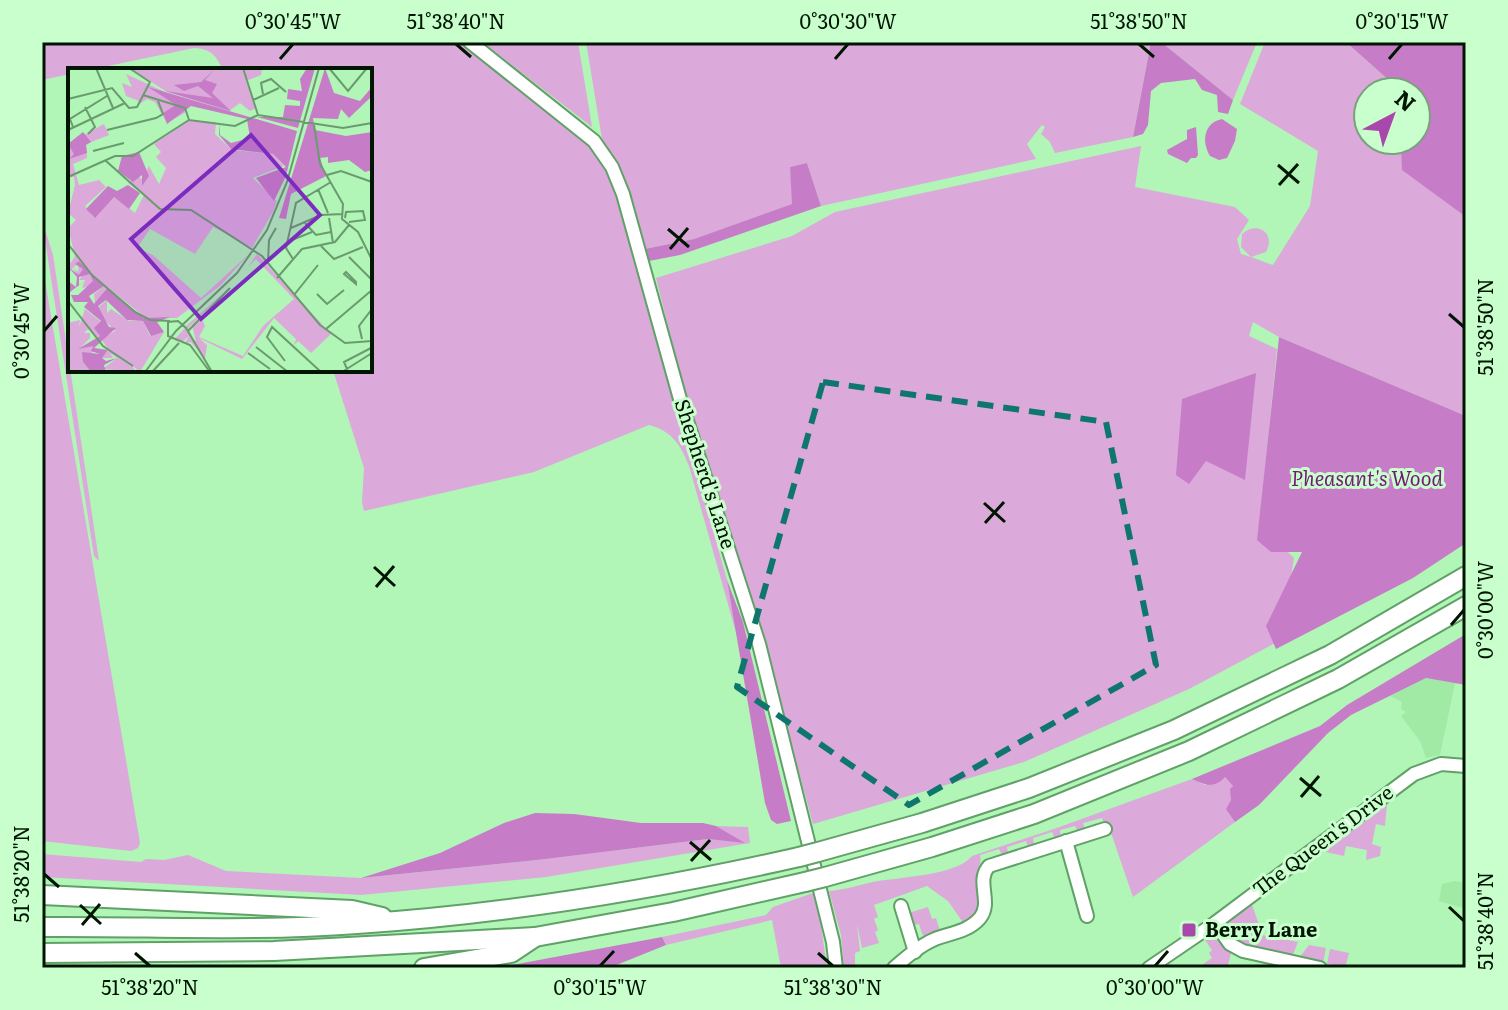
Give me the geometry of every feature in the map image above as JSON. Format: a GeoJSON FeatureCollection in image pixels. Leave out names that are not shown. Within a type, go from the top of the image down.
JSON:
{"type":"FeatureCollection","features":[{"type":"Feature","properties":{"kind":"highway"},"geometry":{"type":"LineString","coordinates":[[42,927],[355,924],[549,905],[686,883],[799,857],[922,823],[1029,788],[1174,730],[1330,655],[1466,576]]}},
{"type":"Feature","properties":{"kind":"highway"},"geometry":{"type":"LineString","coordinates":[[42,953],[274,951],[535,937],[673,912],[805,882],[932,847],[1034,814],[1189,751],[1338,679],[1466,606]]}},
{"type":"Feature","properties":{"kind":"highway"},"geometry":{"type":"LineString","coordinates":[[42,895],[352,910],[397,920]]}},
{"type":"Feature","properties":{"kind":"highway"},"geometry":{"type":"LineString","coordinates":[[424,968],[511,953],[535,937]]}},
{"type":"Feature","properties":{"kind":"street","name":"Shepherd's Lane"},"geometry":{"type":"LineString","coordinates":[[470,42],[594,141],[612,167],[623,194],[680,399],[759,644],[826,912],[836,968]]}},
{"type":"Feature","properties":{"kind":"street","name":"The Queen's Drive"},"geometry":{"type":"LineString","coordinates":[[1149,968],[1215,923],[1414,774],[1441,764],[1466,766]]}},
{"type":"Feature","properties":{"kind":"street"},"geometry":{"type":"LineString","coordinates":[[894,968],[931,941],[976,922],[985,910],[983,875],[989,866],[1105,829]]}},
{"type":"Feature","properties":{"kind":"street"},"geometry":{"type":"LineString","coordinates":[[1066,841],[1087,916]]}},
{"type":"Feature","properties":{"kind":"street"},"geometry":{"type":"LineString","coordinates":[[901,906],[915,952]]}},
{"type":"Feature","properties":{"kind":"street"},"geometry":{"type":"LineString","coordinates":[[1215,923],[1230,944],[1243,951],[1320,968]]}},
{"type":"Feature","properties":{"kind":"highlighted area"},"geometry":{"type":"Polygon","coordinates":[[[823,382],[1106,422],[1156,665],[909,805],[737,687],[823,382]]]}},
{"type":"Feature","properties":{"kind":"shaded area"},"geometry":{"type":"Polygon","coordinates":[[[42,42],[466,42],[594,148],[609,171],[727,580],[737,636],[689,466],[675,440],[649,425],[534,472],[364,511],[364,468],[334,372],[372,372],[372,68],[222,68],[212,54],[194,48],[99,68],[68,68],[68,74],[42,80],[42,42]]]}},
{"type":"Feature","properties":{"kind":"shaded area"},"geometry":{"type":"Polygon","coordinates":[[[482,42],[578,42],[592,127],[482,42]]]}},
{"type":"Feature","properties":{"kind":"shaded area"},"geometry":{"type":"Polygon","coordinates":[[[586,42],[1151,42],[1133,137],[1055,153],[1050,142],[1041,134],[1045,127],[1042,125],[1027,144],[1036,159],[821,206],[807,163],[790,167],[793,204],[694,239],[645,249],[615,161],[602,139],[586,42]]]}},
{"type":"Feature","properties":{"kind":"shaded area"},"geometry":{"type":"Polygon","coordinates":[[[1161,42],[1257,42],[1233,100],[1161,42]]]}},
{"type":"Feature","properties":{"kind":"shaded area"},"geometry":{"type":"Polygon","coordinates":[[[1265,42],[1346,42],[1384,76],[1352,76],[1352,156],[1402,156],[1403,170],[1466,217],[1466,416],[1279,337],[1253,322],[1249,336],[1277,349],[1258,538],[1275,540],[1294,558],[1281,640],[1189,689],[1024,762],[813,824],[769,661],[686,398],[656,278],[792,236],[835,212],[1141,146],[1135,187],[1235,207],[1249,220],[1237,239],[1241,254],[1273,265],[1310,206],[1318,151],[1240,104],[1265,42]]]}},
{"type":"Feature","properties":{"kind":"shaded area"},"geometry":{"type":"Polygon","coordinates":[[[42,220],[53,255],[68,372],[71,372],[99,561],[94,556],[42,220]]]}},
{"type":"Feature","properties":{"kind":"shaded area"},"geometry":{"type":"Polygon","coordinates":[[[1254,228],[1264,231],[1269,240],[1266,252],[1251,257],[1241,247],[1242,234],[1254,228]]]}},
{"type":"Feature","properties":{"kind":"shaded area"},"geometry":{"type":"Polygon","coordinates":[[[42,263],[140,843],[138,848],[131,851],[42,841],[42,263]]]}},
{"type":"Feature","properties":{"kind":"shaded area"},"geometry":{"type":"Polygon","coordinates":[[[1426,678],[1455,683],[1440,755],[1426,758],[1420,741],[1401,716],[1406,712],[1401,709],[1402,702],[1390,696],[1426,678]]]}},
{"type":"Feature","properties":{"kind":"shaded area"},"geometry":{"type":"Polygon","coordinates":[[[1225,777],[1233,786],[1230,804],[1235,822],[1133,897],[1108,824],[1104,824],[1102,818],[1083,823],[1085,830],[1078,832],[1075,826],[1060,830],[1061,837],[1055,839],[1052,832],[1033,838],[1034,845],[1028,847],[1026,841],[1007,847],[1008,853],[1002,855],[999,849],[980,855],[976,882],[978,907],[964,924],[948,901],[927,886],[874,905],[878,917],[874,919],[878,930],[875,932],[879,943],[862,948],[857,924],[860,951],[855,953],[855,968],[844,968],[841,935],[829,891],[940,872],[964,863],[972,856],[1192,779],[1205,785],[1225,777]]]}},
{"type":"Feature","properties":{"kind":"shaded area"},"geometry":{"type":"Polygon","coordinates":[[[1387,804],[1385,826],[1376,824],[1372,844],[1381,847],[1380,856],[1366,860],[1367,850],[1346,846],[1344,856],[1326,852],[1325,850],[1387,804]]]}},
{"type":"Feature","properties":{"kind":"shaded area"},"geometry":{"type":"Polygon","coordinates":[[[716,826],[748,827],[750,843],[546,877],[361,895],[42,877],[42,854],[141,862],[188,855],[226,871],[361,878],[708,839],[742,842],[716,826]]]}},
{"type":"Feature","properties":{"kind":"shaded area"},"geometry":{"type":"Polygon","coordinates":[[[1455,881],[1466,883],[1466,909],[1439,901],[1442,884],[1455,881]]]}},
{"type":"Feature","properties":{"kind":"shaded area"},"geometry":{"type":"Polygon","coordinates":[[[813,893],[827,968],[781,968],[772,920],[666,945],[662,937],[766,915],[773,907],[813,893]]]}},
{"type":"Feature","properties":{"kind":"shaded area"},"geometry":{"type":"Polygon","coordinates":[[[1252,905],[1262,933],[1228,926],[1228,922],[1252,905]]]}},
{"type":"Feature","properties":{"kind":"shaded area"},"geometry":{"type":"Polygon","coordinates":[[[928,907],[940,931],[923,936],[919,924],[913,925],[909,913],[928,907]]]}},
{"type":"Feature","properties":{"kind":"shaded area"},"geometry":{"type":"Polygon","coordinates":[[[1226,928],[1298,942],[1292,957],[1263,952],[1238,942],[1226,928]]]}},
{"type":"Feature","properties":{"kind":"shaded area"},"geometry":{"type":"Polygon","coordinates":[[[1211,935],[1231,953],[1228,965],[1232,968],[1198,968],[1212,958],[1209,953],[1212,950],[1205,940],[1211,935]]]}},
{"type":"Feature","properties":{"kind":"shaded area"},"geometry":{"type":"Polygon","coordinates":[[[1309,945],[1326,948],[1323,963],[1299,958],[1309,945]]]}},
{"type":"Feature","properties":{"kind":"shaded area"},"geometry":{"type":"Polygon","coordinates":[[[1330,949],[1349,953],[1345,968],[1327,964],[1330,949]]]}},
{"type":"Feature","properties":{"kind":"green space"},"geometry":{"type":"Polygon","coordinates":[[[1151,42],[1161,42],[1233,100],[1228,114],[1218,112],[1217,95],[1202,90],[1195,79],[1161,83],[1151,91],[1148,125],[1143,134],[1133,137],[1151,42]]]}},
{"type":"Feature","properties":{"kind":"green space"},"geometry":{"type":"Polygon","coordinates":[[[1346,42],[1466,42],[1466,217],[1402,170],[1401,156],[1432,156],[1432,76],[1384,76],[1346,42]]]}},
{"type":"Feature","properties":{"kind":"green space"},"geometry":{"type":"Polygon","coordinates":[[[1222,119],[1237,129],[1227,158],[1219,160],[1210,156],[1205,139],[1211,124],[1222,119]]]}},
{"type":"Feature","properties":{"kind":"green space"},"geometry":{"type":"Polygon","coordinates":[[[1196,127],[1196,158],[1191,158],[1187,163],[1168,154],[1167,150],[1187,139],[1187,130],[1196,127]]]}},
{"type":"Feature","properties":{"kind":"green space"},"geometry":{"type":"Polygon","coordinates":[[[807,163],[821,206],[680,255],[649,261],[645,249],[694,239],[792,204],[790,167],[807,163]]]}},
{"type":"Feature","properties":{"kind":"green space","name":"Pheasant's Wood"},"geometry":{"type":"Polygon","coordinates":[[[1279,337],[1466,416],[1466,543],[1413,578],[1276,649],[1266,626],[1302,552],[1271,552],[1257,540],[1279,337]]]}},
{"type":"Feature","properties":{"kind":"green space"},"geometry":{"type":"Polygon","coordinates":[[[1256,373],[1245,480],[1206,461],[1189,484],[1176,475],[1182,399],[1256,373]]]}},
{"type":"Feature","properties":{"kind":"green space"},"geometry":{"type":"Polygon","coordinates":[[[727,580],[743,622],[791,821],[777,824],[771,820],[765,803],[727,580]]]}},
{"type":"Feature","properties":{"kind":"green space"},"geometry":{"type":"Polygon","coordinates":[[[1466,634],[1466,685],[1426,678],[1351,715],[1328,733],[1259,805],[1235,822],[1226,809],[1233,786],[1225,777],[1209,785],[1192,779],[1320,726],[1347,705],[1466,634]]]}},
{"type":"Feature","properties":{"kind":"green space"},"geometry":{"type":"Polygon","coordinates":[[[535,813],[574,814],[641,823],[703,823],[716,826],[745,843],[708,839],[361,878],[440,853],[504,823],[535,813]]]}},
{"type":"Feature","properties":{"kind":"green space"},"geometry":{"type":"Polygon","coordinates":[[[662,937],[666,945],[609,968],[496,968],[662,937]]]}},
{"type":"Feature","properties":{"kind":"place","name":"Berry Lane"},"geometry":{"type":"Point","coordinates":[1189,930]}}]}
